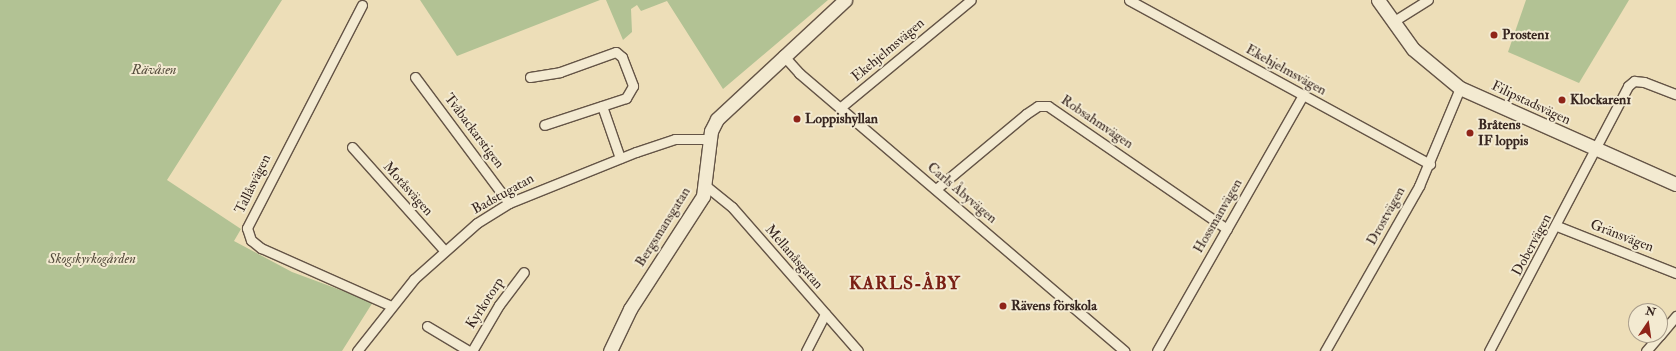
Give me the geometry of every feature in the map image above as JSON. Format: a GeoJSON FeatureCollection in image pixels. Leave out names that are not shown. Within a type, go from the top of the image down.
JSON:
{"type":"FeatureCollection","features":[{"type":"Feature","properties":{"kind":"street","name":"Bergsmansgatan"},"geometry":{"type":"LineString","coordinates":[[610,351],[630,309],[699,204],[706,186],[710,139],[717,119],[783,55],[845,0]]}},
{"type":"Feature","properties":{"kind":"street","name":"Ekehjelmsvägen"},"geometry":{"type":"LineString","coordinates":[[841,107],[971,0]]}},
{"type":"Feature","properties":{"kind":"street","name":"Ekehjelmsvägen"},"geometry":{"type":"LineString","coordinates":[[1129,0],[1430,164]]}},
{"type":"Feature","properties":{"kind":"street","name":"Filipstadsvägen"},"geometry":{"type":"LineString","coordinates":[[1378,0],[1425,62],[1460,88],[1596,150],[1676,184]]}},
{"type":"Feature","properties":{"kind":"street","name":"Filipstadsvägen"},"geometry":{"type":"LineString","coordinates":[[1388,0],[1394,21]]}},
{"type":"Feature","properties":{"kind":"street"},"geometry":{"type":"LineString","coordinates":[[1394,21],[1428,0]]}},
{"type":"Feature","properties":{"kind":"street","name":"Tallåsvägen"},"geometry":{"type":"LineString","coordinates":[[362,5],[251,215],[247,228],[251,240],[261,248],[391,306]]}},
{"type":"Feature","properties":{"kind":"street"},"geometry":{"type":"LineString","coordinates":[[530,77],[560,72],[616,52],[622,57],[632,92],[626,98],[544,125]]}},
{"type":"Feature","properties":{"kind":"street","name":"Carls Åbyvägen"},"geometry":{"type":"LineString","coordinates":[[783,55],[841,107],[1124,351]]}},
{"type":"Feature","properties":{"kind":"street","name":"Tvåbackarstigen"},"geometry":{"type":"LineString","coordinates":[[415,77],[509,203]]}},
{"type":"Feature","properties":{"kind":"street","name":"Dobervägen"},"geometry":{"type":"LineString","coordinates":[[1489,351],[1557,226],[1628,86],[1634,81],[1676,94]]}},
{"type":"Feature","properties":{"kind":"street","name":"Drostvägen"},"geometry":{"type":"LineString","coordinates":[[1325,351],[1430,164],[1460,88]]}},
{"type":"Feature","properties":{"kind":"street","name":"Hossmanvägen"},"geometry":{"type":"LineString","coordinates":[[1157,351],[1303,95]]}},
{"type":"Feature","properties":{"kind":"street"},"geometry":{"type":"LineString","coordinates":[[602,106],[620,158]]}},
{"type":"Feature","properties":{"kind":"street","name":"Robsahmvägen"},"geometry":{"type":"LineString","coordinates":[[936,189],[1026,114],[1038,106],[1048,106],[1227,230]]}},
{"type":"Feature","properties":{"kind":"street","name":"Badstugatan"},"geometry":{"type":"LineString","coordinates":[[357,351],[391,306],[444,250],[509,203],[620,158],[675,139],[710,139]]}},
{"type":"Feature","properties":{"kind":"street","name":"Motåsvägen"},"geometry":{"type":"LineString","coordinates":[[352,147],[444,250]]}},
{"type":"Feature","properties":{"kind":"street","name":"Mellanåsgatan"},"geometry":{"type":"LineString","coordinates":[[706,186],[732,207],[858,351]]}},
{"type":"Feature","properties":{"kind":"street","name":"Gränsvägen"},"geometry":{"type":"LineString","coordinates":[[1557,226],[1676,274]]}},
{"type":"Feature","properties":{"kind":"street","name":"Kyrkotorp"},"geometry":{"type":"LineString","coordinates":[[427,326],[470,351],[499,305],[524,272]]}},
{"type":"Feature","properties":{"kind":"street"},"geometry":{"type":"LineString","coordinates":[[806,351],[825,314]]}},
{"type":"Feature","properties":{"kind":"street"},"geometry":{"type":"LineString","coordinates":[[1668,326],[1676,316]]}},
{"type":"Feature","properties":{"kind":"street"},"geometry":{"type":"LineString","coordinates":[[1646,351],[1653,343]]}},
{"type":"Feature","properties":{"kind":"green space","name":"Skogskyrkogården"},"geometry":{"type":"Polygon","coordinates":[[[0,0],[282,0],[167,180],[241,229],[234,241],[292,272],[373,302],[342,351],[0,351],[0,0]]]}},
{"type":"Feature","properties":{"kind":"green space"},"geometry":{"type":"Polygon","coordinates":[[[420,0],[600,0],[457,56],[420,0]]]}},
{"type":"Feature","properties":{"kind":"green space"},"geometry":{"type":"Polygon","coordinates":[[[606,0],[828,0],[723,89],[667,1],[641,11],[637,5],[631,9],[632,32],[623,40],[606,0]]]}},
{"type":"Feature","properties":{"kind":"green space"},"geometry":{"type":"Polygon","coordinates":[[[1526,0],[1629,0],[1579,83],[1508,52],[1526,0]]]}},
{"type":"Feature","properties":{"kind":"place","name":"Prosten1"},"geometry":{"type":"Point","coordinates":[1494,35]}},
{"type":"Feature","properties":{"kind":"place","name":"Klockaren1"},"geometry":{"type":"Point","coordinates":[1562,100]}},
{"type":"Feature","properties":{"kind":"place","name":"Loppishyllan"},"geometry":{"type":"Point","coordinates":[797,119]}},
{"type":"Feature","properties":{"kind":"place","name":"Bråtens IF loppis"},"geometry":{"type":"Point","coordinates":[1470,133]}},
{"type":"Feature","properties":{"kind":"place","name":"Rävens förskola"},"geometry":{"type":"Point","coordinates":[1003,306]}},
{"type":"Feature","properties":{"kind":"district","name":"KARLS-ÅBY"},"geometry":{"type":"Point","coordinates":[905,284]}},
{"type":"Feature","properties":{"kind":"park label","name":"Rävåsen"},"geometry":{"type":"Point","coordinates":[154,70]}}]}
